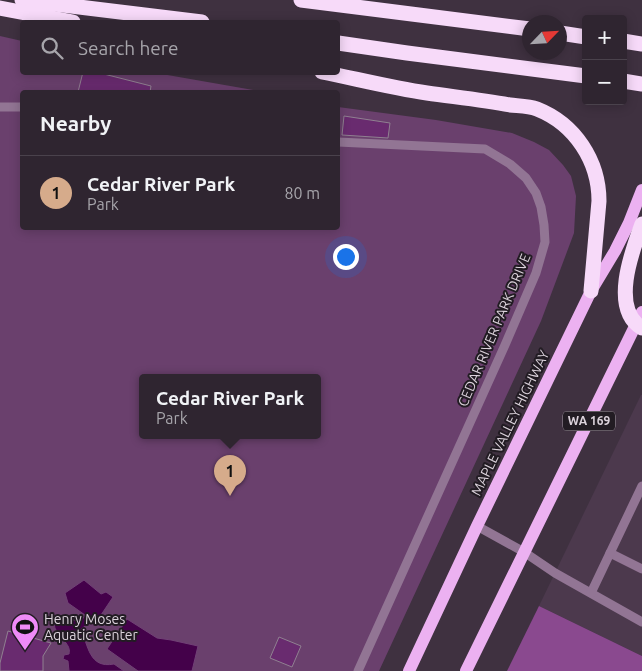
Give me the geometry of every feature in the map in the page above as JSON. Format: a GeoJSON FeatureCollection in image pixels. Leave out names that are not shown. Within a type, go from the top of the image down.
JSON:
{"type":"FeatureCollection","features":[{"type":"Feature","properties":{"kind":"highway"},"geometry":{"type":"LineString","coordinates":[[22,0],[186,20]]}},
{"type":"Feature","properties":{"kind":"highway"},"geometry":{"type":"LineString","coordinates":[[301,0],[522,28]]}},
{"type":"Feature","properties":{"kind":"highway"},"geometry":{"type":"LineString","coordinates":[[0,8],[63,20]]}},
{"type":"Feature","properties":{"kind":"highway"},"geometry":{"type":"LineString","coordinates":[[567,34],[582,36]]}},
{"type":"Feature","properties":{"kind":"highway"},"geometry":{"type":"LineString","coordinates":[[627,42],[641,44]]}},
{"type":"Feature","properties":{"kind":"highway"},"geometry":{"type":"LineString","coordinates":[[340,43],[407,54],[582,76]]}},
{"type":"Feature","properties":{"kind":"highway"},"geometry":{"type":"LineString","coordinates":[[337,75],[425,93],[536,109],[556,119],[573,133],[586,150],[595,171],[599,194],[591,291]]}},
{"type":"Feature","properties":{"kind":"highway"},"geometry":{"type":"LineString","coordinates":[[640,321],[626,308],[626,277],[631,253],[642,224]]}},
{"type":"Feature","properties":{"kind":"main road","name":"MAPLE VALLEY HIGHWAY"},"geometry":{"type":"LineString","coordinates":[[409,671],[591,291],[629,223],[642,190]]}},
{"type":"Feature","properties":{"kind":"main road","name":"WA 169"},"geometry":{"type":"LineString","coordinates":[[466,671],[640,321]]}},
{"type":"Feature","properties":{"kind":"lane"},"geometry":{"type":"LineString","coordinates":[[0,107],[20,107]]}},
{"type":"Feature","properties":{"kind":"lane","name":"CEDAR RIVER PARK DRIVE"},"geometry":{"type":"LineString","coordinates":[[340,142],[485,149],[510,164],[526,178],[536,193],[541,207],[545,242],[536,273],[358,671]]}},
{"type":"Feature","properties":{"kind":"lane"},"geometry":{"type":"LineString","coordinates":[[591,593],[642,486]]}},
{"type":"Feature","properties":{"kind":"lane"},"geometry":{"type":"LineString","coordinates":[[477,526],[642,622]]}},
{"type":"Feature","properties":{"kind":"lane"},"geometry":{"type":"LineString","coordinates":[[610,553],[642,569]]}},
{"type":"Feature","properties":{"kind":"shaded area"},"geometry":{"type":"Polygon","coordinates":[[[0,36],[20,41],[20,75],[167,75],[253,90],[20,90],[20,230],[340,230],[340,107],[436,120],[512,133],[549,150],[571,176],[576,196],[574,233],[541,321],[379,671],[0,671],[0,36]]]}},
{"type":"Feature","properties":{"kind":"shaded area"},"geometry":{"type":"Polygon","coordinates":[[[642,395],[642,656],[539,606],[642,395]]]}},
{"type":"Feature","properties":{"kind":"shaded area"},"geometry":{"type":"Polygon","coordinates":[[[84,580],[101,594],[106,592],[113,597],[97,621],[91,622],[81,629],[88,648],[94,659],[99,663],[106,665],[114,664],[124,671],[69,671],[68,661],[63,659],[64,655],[69,654],[69,648],[55,629],[55,622],[65,617],[76,621],[83,618],[85,615],[68,603],[65,593],[84,580]]]}},
{"type":"Feature","properties":{"kind":"shaded area"},"geometry":{"type":"Polygon","coordinates":[[[539,606],[642,656],[642,671],[507,671],[539,606]]]}},
{"type":"Feature","properties":{"kind":"shaded area"},"geometry":{"type":"Polygon","coordinates":[[[127,619],[157,638],[198,646],[192,671],[138,671],[107,649],[127,619]]]}},
{"type":"Feature","properties":{"kind":"building"},"geometry":{"type":"Polygon","coordinates":[[[82,75],[108,75],[151,86],[150,90],[78,90],[82,75]]]}},
{"type":"Feature","properties":{"kind":"building"},"geometry":{"type":"Polygon","coordinates":[[[344,116],[390,123],[388,138],[342,135],[344,116]]]}},
{"type":"Feature","properties":{"kind":"building","name":"Henry Moses Aquatic Center"},"geometry":{"type":"Polygon","coordinates":[[[8,631],[51,643],[43,656],[43,671],[0,671],[0,663],[8,631]]]}},
{"type":"Feature","properties":{"kind":"building"},"geometry":{"type":"Polygon","coordinates":[[[279,637],[301,646],[292,667],[270,658],[279,637]]]}},
{"type":"Feature","properties":{"kind":"place","name":"Cedar River Park"},"geometry":{"type":"Point","coordinates":[230,496]}},
{"type":"Feature","properties":{"kind":"place","name":"Henry Moses Aquatic Center"},"geometry":{"type":"Point","coordinates":[25,651]}}]}
